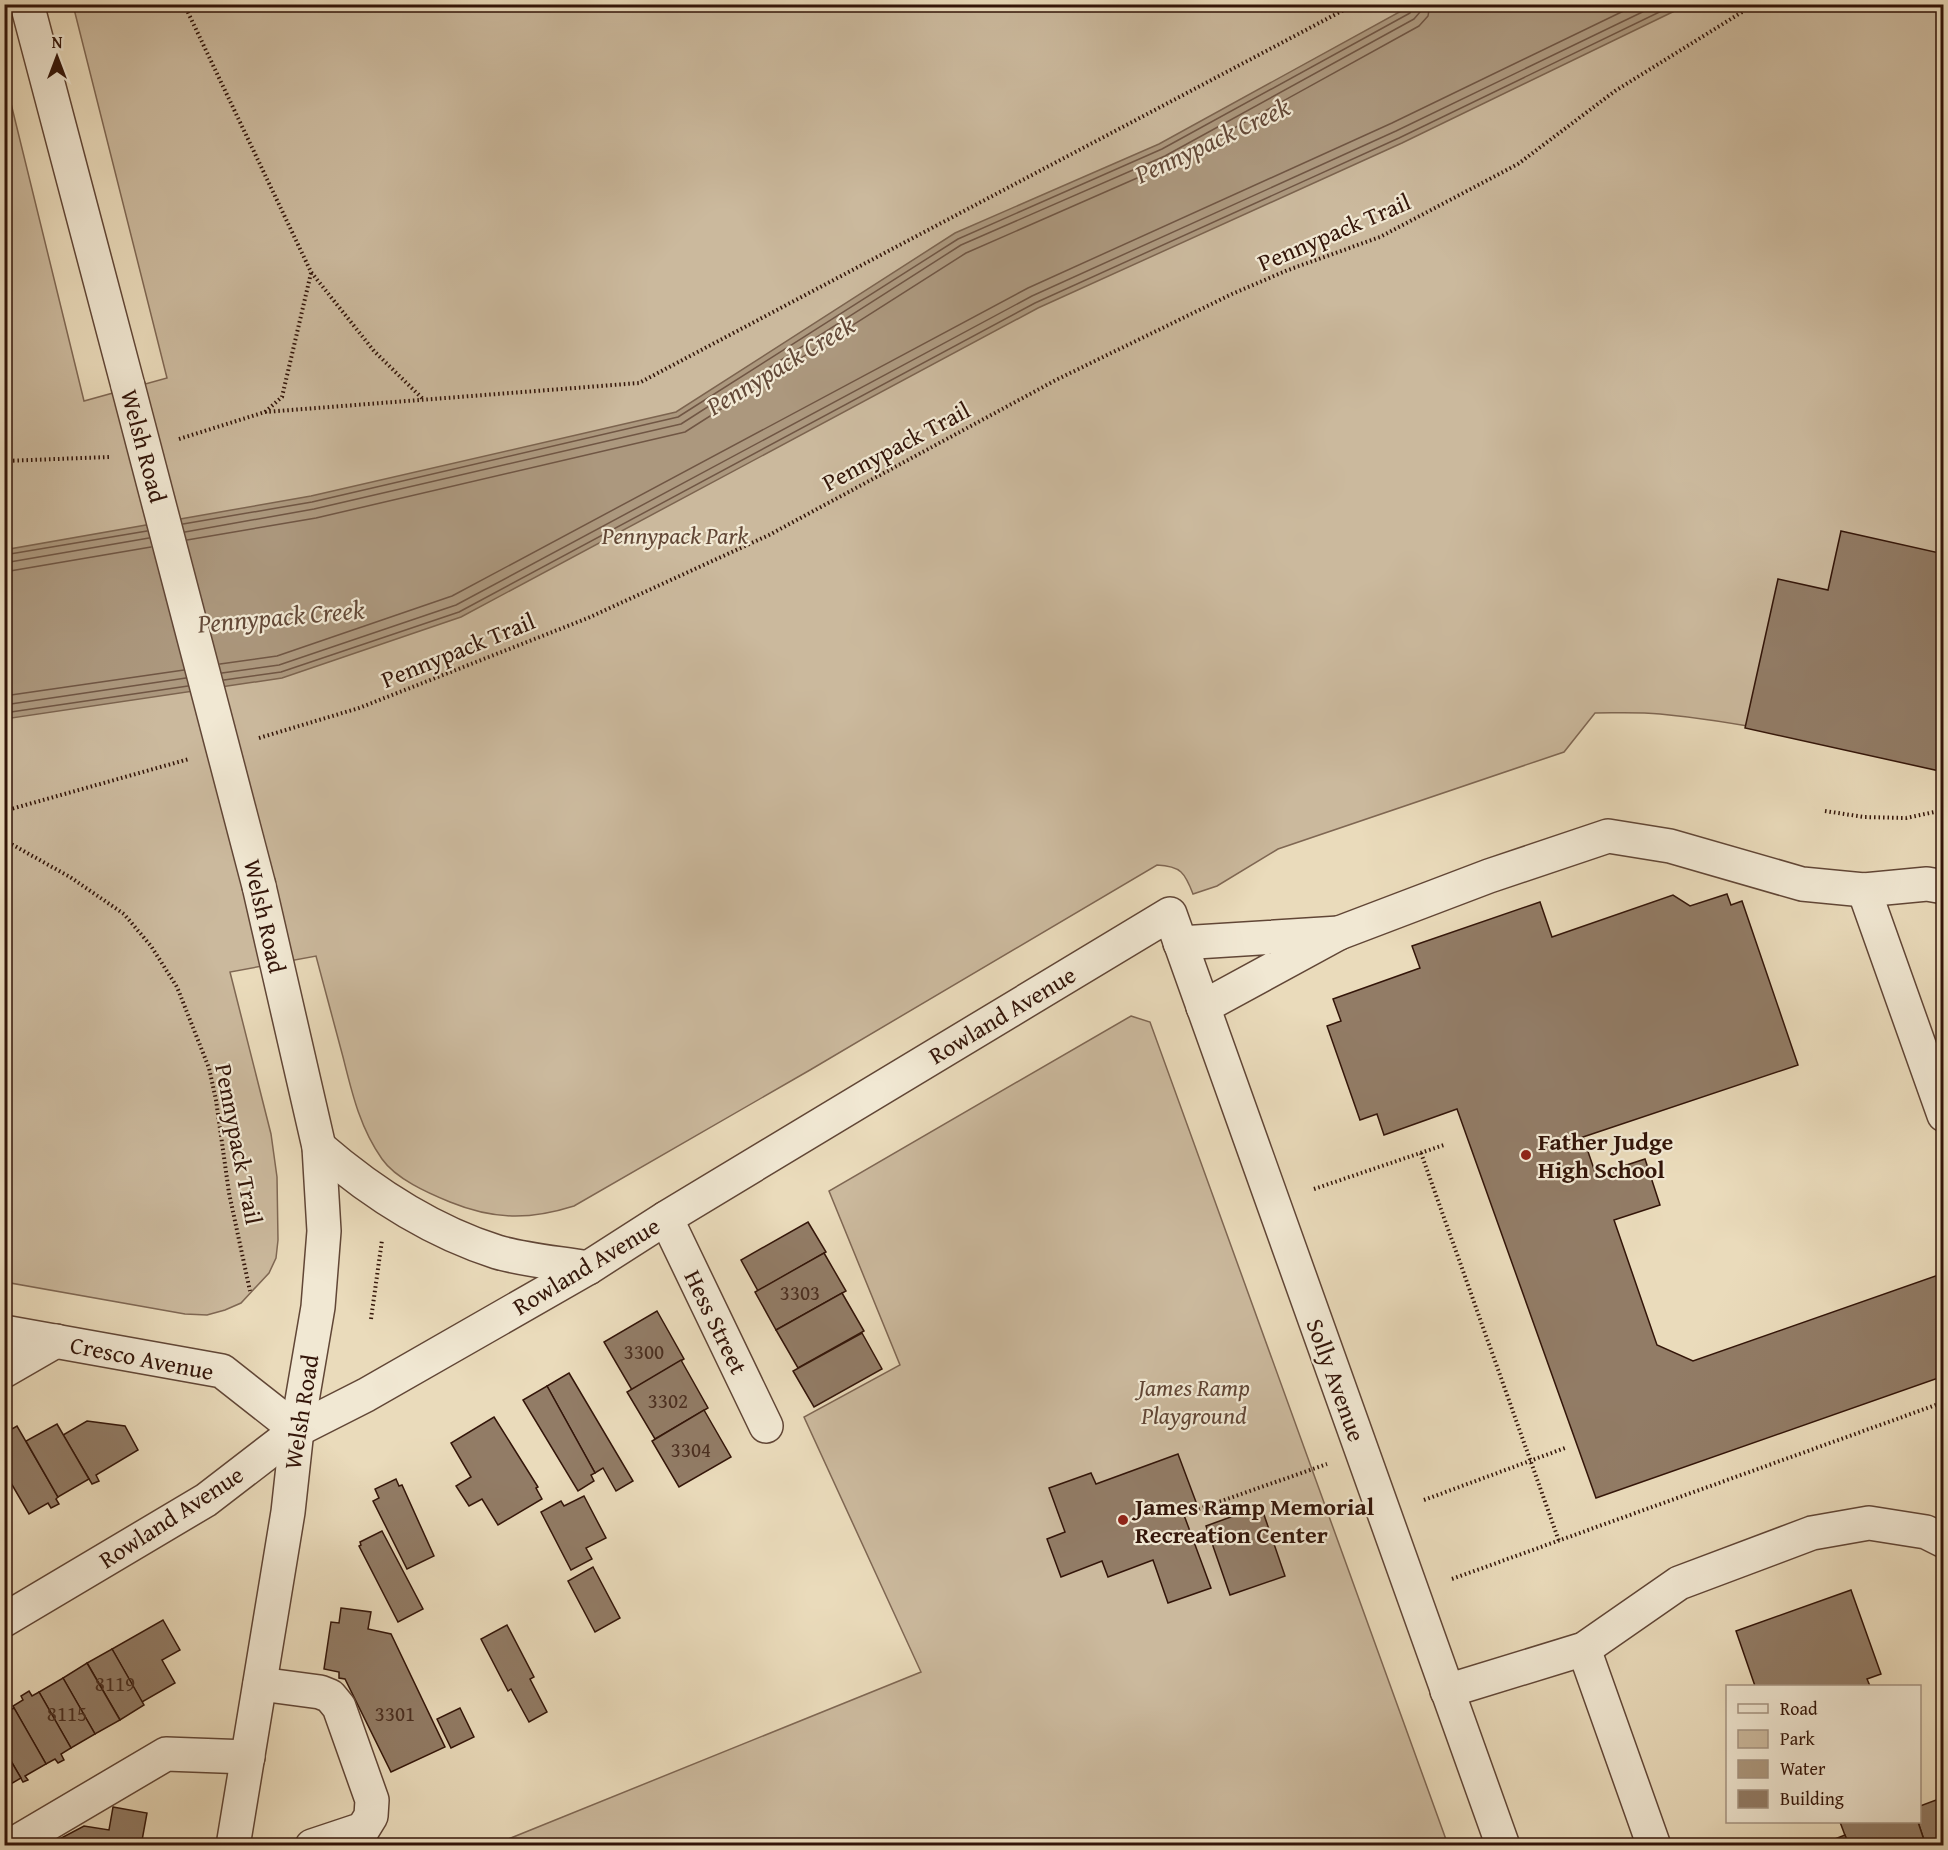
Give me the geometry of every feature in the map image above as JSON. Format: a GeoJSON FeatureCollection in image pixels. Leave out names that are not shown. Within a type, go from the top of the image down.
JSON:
{"type":"FeatureCollection","features":[{"type":"Feature","properties":{"kind":"street","name":"Welsh Road"},"geometry":{"type":"LineString","coordinates":[[27,4],[259,886],[319,1147],[324,1231],[318,1307],[297,1430],[288,1512],[233,1845]]}},
{"type":"Feature","properties":{"kind":"street"},"geometry":{"type":"LineString","coordinates":[[1203,1006],[1339,933],[1489,876],[1608,836],[1670,846],[1802,884],[1864,890],[1927,885],[1944,887]]}},
{"type":"Feature","properties":{"kind":"street"},"geometry":{"type":"LineString","coordinates":[[1864,890],[1943,1110]]}},
{"type":"Feature","properties":{"kind":"street"},"geometry":{"type":"LineString","coordinates":[[1175,928],[1339,933]]}},
{"type":"Feature","properties":{"kind":"street","name":"Solly Avenue"},"geometry":{"type":"LineString","coordinates":[[1175,928],[1503,1845]]}},
{"type":"Feature","properties":{"kind":"street","name":"Rowland Avenue"},"geometry":{"type":"LineString","coordinates":[[4,1620],[206,1500],[297,1430],[366,1395],[588,1268],[666,1218],[1175,928]]}},
{"type":"Feature","properties":{"kind":"street"},"geometry":{"type":"LineString","coordinates":[[319,1147],[352,1176],[430,1224],[498,1252],[588,1268]]}},
{"type":"Feature","properties":{"kind":"street","name":"Hess Street"},"geometry":{"type":"LineString","coordinates":[[666,1218],[766,1426]]}},
{"type":"Feature","properties":{"kind":"street","name":"Cresco Avenue"},"geometry":{"type":"LineString","coordinates":[[4,1332],[222,1371],[297,1430]]}},
{"type":"Feature","properties":{"kind":"street"},"geometry":{"type":"LineString","coordinates":[[4,1371],[56,1341]]}},
{"type":"Feature","properties":{"kind":"street"},"geometry":{"type":"LineString","coordinates":[[1447,1691],[1584,1648],[1679,1583],[1812,1533],[1869,1523],[1926,1532],[1944,1541]]}},
{"type":"Feature","properties":{"kind":"street"},"geometry":{"type":"LineString","coordinates":[[1584,1648],[1654,1845]]}},
{"type":"Feature","properties":{"kind":"street"},"geometry":{"type":"LineString","coordinates":[[260,1684],[309,1690],[330,1696],[339,1707],[372,1800],[371,1816],[363,1829],[312,1845]]}},
{"type":"Feature","properties":{"kind":"street"},"geometry":{"type":"LineString","coordinates":[[10,1845],[166,1754],[248,1757]]}},
{"type":"Feature","properties":{"kind":"path"},"geometry":{"type":"LineString","coordinates":[[184,4],[311,272],[374,351],[424,400]]}},
{"type":"Feature","properties":{"kind":"path"},"geometry":{"type":"LineString","coordinates":[[177,440],[265,412],[639,383],[1354,4]]}},
{"type":"Feature","properties":{"kind":"path","name":"Pennypack Trail"},"geometry":{"type":"LineString","coordinates":[[250,741],[359,708],[588,618],[769,535],[1056,380],[1232,294],[1288,270],[1380,237],[1518,164],[1615,91],[1755,4]]}},
{"type":"Feature","properties":{"kind":"path"},"geometry":{"type":"LineString","coordinates":[[265,412],[282,397],[311,272]]}},
{"type":"Feature","properties":{"kind":"path"},"geometry":{"type":"LineString","coordinates":[[4,461],[110,457]]}},
{"type":"Feature","properties":{"kind":"path"},"geometry":{"type":"LineString","coordinates":[[4,811],[196,757]]}},
{"type":"Feature","properties":{"kind":"path"},"geometry":{"type":"LineString","coordinates":[[1825,811],[1864,817],[1905,818],[1944,810]]}},
{"type":"Feature","properties":{"kind":"path","name":"Pennypack Trail"},"geometry":{"type":"LineString","coordinates":[[4,840],[70,877],[124,914],[151,946],[177,987],[209,1068],[216,1100],[229,1193],[250,1291]]}},
{"type":"Feature","properties":{"kind":"path"},"geometry":{"type":"LineString","coordinates":[[1314,1189],[1444,1145]]}},
{"type":"Feature","properties":{"kind":"path"},"geometry":{"type":"LineString","coordinates":[[1421,1152],[1558,1541]]}},
{"type":"Feature","properties":{"kind":"path"},"geometry":{"type":"LineString","coordinates":[[371,1319],[382,1240]]}},
{"type":"Feature","properties":{"kind":"path"},"geometry":{"type":"LineString","coordinates":[[1452,1580],[1944,1402]]}},
{"type":"Feature","properties":{"kind":"path"},"geometry":{"type":"LineString","coordinates":[[1424,1500],[1564,1448]]}},
{"type":"Feature","properties":{"kind":"path"},"geometry":{"type":"LineString","coordinates":[[1190,1512],[1362,1452]]}},
{"type":"Feature","properties":{"kind":"green space","name":"Pennypack Park"},"geometry":{"type":"Polygon","coordinates":[[[73,5],[1943,5],[1943,769],[1732,723],[1660,714],[1595,713],[1564,752],[1278,849],[1217,886],[1193,894],[1181,872],[1172,867],[1157,865],[574,1206],[527,1216],[497,1215],[450,1202],[404,1179],[382,1159],[368,1135],[358,1110],[316,956],[230,972],[271,1134],[277,1177],[278,1240],[276,1258],[269,1273],[241,1303],[207,1315],[185,1314],[5,1282],[4,75],[84,401],[167,378],[73,5]]]}},
{"type":"Feature","properties":{"kind":"green space","name":"James Ramp Playground"},"geometry":{"type":"Polygon","coordinates":[[[1131,1016],[1150,1022],[1448,1845],[491,1846],[921,1672],[804,1417],[900,1365],[829,1191],[1131,1016]]]}},
{"type":"Feature","properties":{"kind":"water","name":"Pennypack Creek"},"geometry":{"type":"Polygon","coordinates":[[[1412,5],[1687,5],[1402,143],[1038,308],[461,617],[282,678],[5,719],[4,550],[311,496],[676,412],[955,233],[1159,144],[1412,5]]]}},
{"type":"Feature","properties":{"kind":"building"},"geometry":{"type":"Polygon","coordinates":[[[1841,531],[1944,554],[1944,772],[1745,728],[1778,579],[1828,590],[1841,531]]]}},
{"type":"Feature","properties":{"kind":"building"},"geometry":{"type":"Polygon","coordinates":[[[1727,894],[1731,905],[1742,901],[1798,1065],[1583,1137],[1596,1175],[1645,1159],[1660,1205],[1614,1220],[1657,1345],[1693,1361],[1944,1273],[1944,1376],[1596,1498],[1457,1109],[1384,1135],[1377,1114],[1360,1120],[1327,1026],[1341,1021],[1333,999],[1420,968],[1412,946],[1540,902],[1552,937],[1673,895],[1690,906],[1727,894]]]}},
{"type":"Feature","properties":{"kind":"building"},"geometry":{"type":"Polygon","coordinates":[[[808,1222],[826,1252],[758,1291],[741,1260],[808,1222]]]}},
{"type":"Feature","properties":{"kind":"building"},"geometry":{"type":"Polygon","coordinates":[[[824,1253],[846,1291],[776,1330],[755,1292],[824,1253]]]}},
{"type":"Feature","properties":{"kind":"building"},"geometry":{"type":"Polygon","coordinates":[[[842,1293],[864,1331],[798,1368],[776,1330],[842,1293]]]}},
{"type":"Feature","properties":{"kind":"building"},"geometry":{"type":"Polygon","coordinates":[[[657,1311],[684,1359],[632,1390],[604,1342],[657,1311]]]}},
{"type":"Feature","properties":{"kind":"building"},"geometry":{"type":"Polygon","coordinates":[[[862,1333],[882,1369],[814,1407],[793,1371],[862,1333]]]}},
{"type":"Feature","properties":{"kind":"building"},"geometry":{"type":"Polygon","coordinates":[[[681,1360],[708,1408],[655,1439],[627,1392],[681,1360]]]}},
{"type":"Feature","properties":{"kind":"building"},"geometry":{"type":"Polygon","coordinates":[[[569,1373],[633,1481],[616,1491],[603,1468],[595,1473],[547,1386],[569,1373]]]}},
{"type":"Feature","properties":{"kind":"building"},"geometry":{"type":"Polygon","coordinates":[[[547,1386],[595,1473],[591,1475],[594,1481],[578,1491],[523,1400],[547,1386]]]}},
{"type":"Feature","properties":{"kind":"building"},"geometry":{"type":"Polygon","coordinates":[[[704,1410],[731,1457],[679,1487],[652,1441],[704,1410]]]}},
{"type":"Feature","properties":{"kind":"building"},"geometry":{"type":"Polygon","coordinates":[[[4,1416],[12,1429],[17,1426],[58,1497],[56,1499],[59,1504],[51,1508],[48,1503],[29,1514],[4,1471],[4,1416]]]}},
{"type":"Feature","properties":{"kind":"building"},"geometry":{"type":"Polygon","coordinates":[[[494,1417],[538,1487],[536,1488],[542,1499],[498,1525],[482,1499],[469,1506],[456,1486],[471,1477],[451,1443],[494,1417]]]}},
{"type":"Feature","properties":{"kind":"building"},"geometry":{"type":"Polygon","coordinates":[[[87,1421],[125,1426],[138,1450],[96,1475],[99,1481],[92,1484],[63,1435],[87,1421]]]}},
{"type":"Feature","properties":{"kind":"building"},"geometry":{"type":"Polygon","coordinates":[[[57,1424],[89,1479],[58,1497],[26,1441],[57,1424]]]}},
{"type":"Feature","properties":{"kind":"building","name":"James Ramp Memorial Recreation Center"},"geometry":{"type":"Polygon","coordinates":[[[1178,1454],[1196,1502],[1181,1507],[1211,1588],[1168,1603],[1153,1560],[1108,1577],[1102,1561],[1061,1577],[1047,1539],[1065,1532],[1049,1488],[1091,1473],[1096,1484],[1178,1454]]]}},
{"type":"Feature","properties":{"kind":"building"},"geometry":{"type":"Polygon","coordinates":[[[396,1479],[399,1486],[402,1485],[434,1556],[407,1569],[373,1501],[379,1498],[375,1489],[396,1479]]]}},
{"type":"Feature","properties":{"kind":"building"},"geometry":{"type":"Polygon","coordinates":[[[584,1496],[606,1538],[586,1548],[592,1559],[571,1570],[541,1512],[561,1501],[564,1506],[584,1496]]]}},
{"type":"Feature","properties":{"kind":"building"},"geometry":{"type":"Polygon","coordinates":[[[1261,1506],[1285,1576],[1230,1595],[1206,1526],[1261,1506]]]}},
{"type":"Feature","properties":{"kind":"building"},"geometry":{"type":"Polygon","coordinates":[[[382,1531],[423,1609],[398,1622],[359,1546],[360,1542],[382,1531]]]}},
{"type":"Feature","properties":{"kind":"building"},"geometry":{"type":"Polygon","coordinates":[[[593,1567],[620,1618],[595,1632],[568,1581],[593,1567]]]}},
{"type":"Feature","properties":{"kind":"building"},"geometry":{"type":"Polygon","coordinates":[[[1851,1590],[1881,1674],[1867,1679],[1870,1685],[1755,1685],[1736,1631],[1851,1590]]]}},
{"type":"Feature","properties":{"kind":"building"},"geometry":{"type":"Polygon","coordinates":[[[341,1608],[371,1612],[368,1629],[391,1634],[445,1747],[391,1772],[345,1679],[339,1678],[339,1672],[324,1669],[331,1622],[339,1623],[341,1608]]]}},
{"type":"Feature","properties":{"kind":"building"},"geometry":{"type":"Polygon","coordinates":[[[163,1620],[180,1650],[162,1660],[175,1683],[142,1702],[112,1649],[163,1620]]]}},
{"type":"Feature","properties":{"kind":"building"},"geometry":{"type":"Polygon","coordinates":[[[507,1625],[534,1677],[530,1679],[547,1712],[529,1722],[511,1689],[508,1691],[481,1639],[507,1625]]]}},
{"type":"Feature","properties":{"kind":"building"},"geometry":{"type":"Polygon","coordinates":[[[112,1649],[144,1705],[120,1720],[87,1663],[112,1649]]]}},
{"type":"Feature","properties":{"kind":"building"},"geometry":{"type":"Polygon","coordinates":[[[87,1663],[120,1720],[95,1734],[63,1678],[87,1663]]]}},
{"type":"Feature","properties":{"kind":"building"},"geometry":{"type":"Polygon","coordinates":[[[63,1678],[95,1734],[71,1748],[39,1692],[63,1678]]]}},
{"type":"Feature","properties":{"kind":"building"},"geometry":{"type":"Polygon","coordinates":[[[29,1691],[32,1696],[39,1692],[71,1748],[61,1754],[64,1760],[58,1763],[55,1759],[46,1764],[13,1706],[23,1700],[21,1696],[29,1691]]]}},
{"type":"Feature","properties":{"kind":"building"},"geometry":{"type":"Polygon","coordinates":[[[14,1708],[46,1764],[25,1776],[28,1780],[23,1782],[4,1749],[4,1713],[14,1708]]]}},
{"type":"Feature","properties":{"kind":"building"},"geometry":{"type":"Polygon","coordinates":[[[460,1708],[474,1737],[451,1748],[437,1719],[460,1708]]]}},
{"type":"Feature","properties":{"kind":"building"},"geometry":{"type":"Polygon","coordinates":[[[4,1749],[21,1778],[4,1788],[4,1749]]]}},
{"type":"Feature","properties":{"kind":"building"},"geometry":{"type":"Polygon","coordinates":[[[1944,1797],[1944,1846],[1926,1846],[1918,1823],[1921,1823],[1921,1806],[1944,1797]]]}},
{"type":"Feature","properties":{"kind":"building"},"geometry":{"type":"Polygon","coordinates":[[[113,1807],[147,1813],[141,1846],[50,1846],[84,1826],[109,1830],[113,1807]]]}},
{"type":"Feature","properties":{"kind":"building"},"geometry":{"type":"Polygon","coordinates":[[[1840,1823],[1918,1823],[1926,1846],[1849,1846],[1840,1823]]]}},
{"type":"Feature","properties":{"kind":"building"},"geometry":{"type":"Polygon","coordinates":[[[1845,1835],[1849,1846],[1817,1846],[1845,1835]]]}},
{"type":"Feature","properties":{"kind":"place","name":"Father Judge High School"},"geometry":{"type":"Point","coordinates":[1526,1155]}},
{"type":"Feature","properties":{"kind":"place","name":"James Ramp Memorial Recreation Center"},"geometry":{"type":"Point","coordinates":[1123,1520]}}]}
